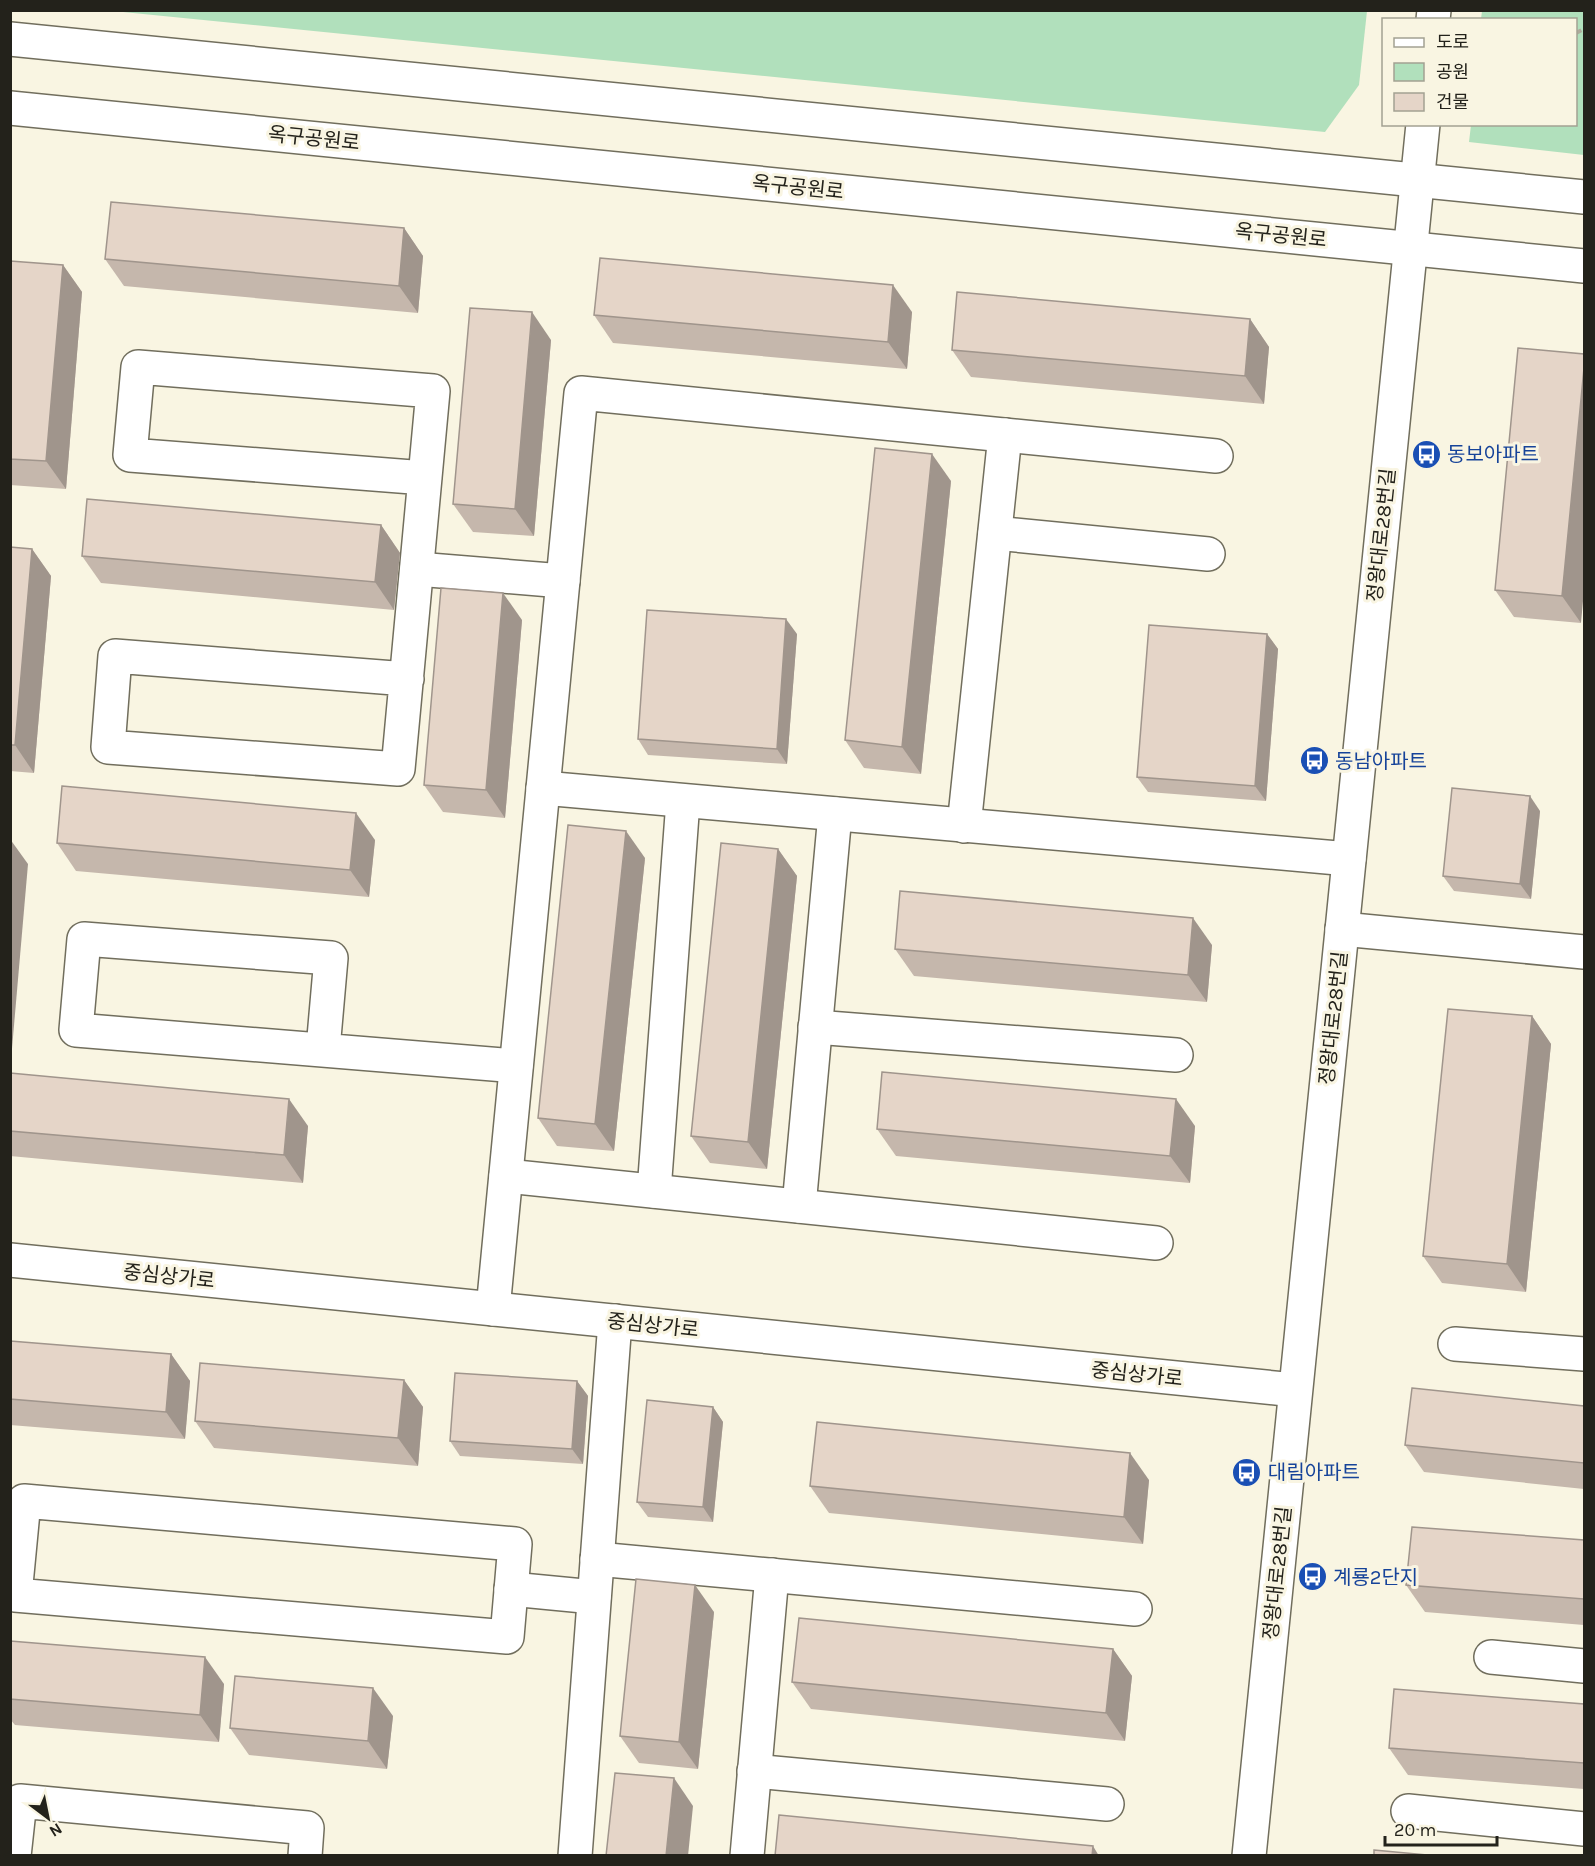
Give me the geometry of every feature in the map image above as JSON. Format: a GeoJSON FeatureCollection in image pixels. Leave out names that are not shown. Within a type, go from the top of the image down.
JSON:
{"type":"FeatureCollection","features":[{"type":"Feature","properties":{"kind":"street"},"geometry":{"type":"LineString","coordinates":[[10,39],[1584,197]]}},
{"type":"Feature","properties":{"kind":"street","name":"옥구공원로"},"geometry":{"type":"LineString","coordinates":[[10,108],[1584,266]]}},
{"type":"Feature","properties":{"kind":"street","name":"정왕대로28번길"},"geometry":{"type":"LineString","coordinates":[[1249,1856],[1423,126]]}},
{"type":"Feature","properties":{"kind":"street"},"geometry":{"type":"LineString","coordinates":[[407,679],[115,656],[108,747],[398,769],[407,679],[433,391],[138,367],[130,455],[425,478]]}},
{"type":"Feature","properties":{"kind":"street"},"geometry":{"type":"LineString","coordinates":[[493,1309],[581,393],[1216,456]]}},
{"type":"Feature","properties":{"kind":"street"},"geometry":{"type":"LineString","coordinates":[[964,826],[1005,435]]}},
{"type":"Feature","properties":{"kind":"street"},"geometry":{"type":"LineString","coordinates":[[995,533],[1208,554]]}},
{"type":"Feature","properties":{"kind":"street"},"geometry":{"type":"LineString","coordinates":[[417,569],[563,581]]}},
{"type":"Feature","properties":{"kind":"street"},"geometry":{"type":"LineString","coordinates":[[543,788],[1349,860]]}},
{"type":"Feature","properties":{"kind":"street"},"geometry":{"type":"LineString","coordinates":[[654,1191],[683,801]]}},
{"type":"Feature","properties":{"kind":"street"},"geometry":{"type":"LineString","coordinates":[[800,1206],[835,814]]}},
{"type":"Feature","properties":{"kind":"street"},"geometry":{"type":"LineString","coordinates":[[1342,930],[1584,952]]}},
{"type":"Feature","properties":{"kind":"street"},"geometry":{"type":"LineString","coordinates":[[323,1049],[331,958],[84,939],[76,1030],[516,1065]]}},
{"type":"Feature","properties":{"kind":"street"},"geometry":{"type":"LineString","coordinates":[[816,1027],[1176,1055]]}},
{"type":"Feature","properties":{"kind":"street"},"geometry":{"type":"LineString","coordinates":[[506,1176],[1156,1243]]}},
{"type":"Feature","properties":{"kind":"street","name":"중심상가로"},"geometry":{"type":"LineString","coordinates":[[10,1260],[1296,1390]]}},
{"type":"Feature","properties":{"kind":"street"},"geometry":{"type":"LineString","coordinates":[[575,1856],[615,1322]]}},
{"type":"Feature","properties":{"kind":"street"},"geometry":{"type":"LineString","coordinates":[[1455,1344],[1584,1354]]}},
{"type":"Feature","properties":{"kind":"street"},"geometry":{"type":"LineString","coordinates":[[24,1501],[515,1544],[511,1589],[507,1638],[15,1595],[24,1501]]}},
{"type":"Feature","properties":{"kind":"street"},"geometry":{"type":"LineString","coordinates":[[597,1559],[1135,1609]]}},
{"type":"Feature","properties":{"kind":"street"},"geometry":{"type":"LineString","coordinates":[[747,1856],[772,1575]]}},
{"type":"Feature","properties":{"kind":"street"},"geometry":{"type":"LineString","coordinates":[[511,1589],[594,1597]]}},
{"type":"Feature","properties":{"kind":"street"},"geometry":{"type":"LineString","coordinates":[[1491,1657],[1584,1666]]}},
{"type":"Feature","properties":{"kind":"street"},"geometry":{"type":"LineString","coordinates":[[754,1771],[1107,1804]]}},
{"type":"Feature","properties":{"kind":"street"},"geometry":{"type":"LineString","coordinates":[[14,1856],[20,1801],[307,1828],[304,1856]]}},
{"type":"Feature","properties":{"kind":"street"},"geometry":{"type":"LineString","coordinates":[[1408,1811],[1584,1829]]}},
{"type":"Feature","properties":{"kind":"green space"},"geometry":{"type":"Polygon","coordinates":[[[113,11],[1367,11],[1359,85],[1325,132],[113,11]]]}},
{"type":"Feature","properties":{"kind":"green space"},"geometry":{"type":"Polygon","coordinates":[[[1482,11],[1584,11],[1584,155],[1469,142],[1471,126],[1577,126],[1577,18],[1481,18],[1482,11]]]}},
{"type":"Feature","properties":{"kind":"building"},"geometry":{"type":"Polygon","coordinates":[[[111,202],[404,228],[399,286],[105,259],[111,202]]]}},
{"type":"Feature","properties":{"kind":"building"},"geometry":{"type":"Polygon","coordinates":[[[600,258],[893,285],[888,342],[594,315],[600,258]]]}},
{"type":"Feature","properties":{"kind":"building"},"geometry":{"type":"Polygon","coordinates":[[[10,261],[63,265],[46,461],[10,459],[10,261]]]}},
{"type":"Feature","properties":{"kind":"building"},"geometry":{"type":"Polygon","coordinates":[[[957,292],[1250,319],[1245,376],[952,350],[957,292]]]}},
{"type":"Feature","properties":{"kind":"building"},"geometry":{"type":"Polygon","coordinates":[[[470,308],[532,312],[515,509],[453,504],[470,308]]]}},
{"type":"Feature","properties":{"kind":"building"},"geometry":{"type":"Polygon","coordinates":[[[1518,348],[1584,354],[1562,596],[1495,590],[1518,348]]]}},
{"type":"Feature","properties":{"kind":"building"},"geometry":{"type":"Polygon","coordinates":[[[875,448],[932,454],[902,747],[845,740],[875,448]]]}},
{"type":"Feature","properties":{"kind":"building"},"geometry":{"type":"Polygon","coordinates":[[[87,499],[381,525],[375,582],[82,556],[87,499]]]}},
{"type":"Feature","properties":{"kind":"building"},"geometry":{"type":"Polygon","coordinates":[[[10,547],[32,549],[15,745],[10,745],[10,547]]]}},
{"type":"Feature","properties":{"kind":"building"},"geometry":{"type":"Polygon","coordinates":[[[441,588],[503,593],[486,790],[424,785],[441,588]]]}},
{"type":"Feature","properties":{"kind":"building"},"geometry":{"type":"Polygon","coordinates":[[[647,610],[786,619],[777,749],[638,739],[647,610]]]}},
{"type":"Feature","properties":{"kind":"building"},"geometry":{"type":"Polygon","coordinates":[[[1149,625],[1267,634],[1255,786],[1137,777],[1149,625]]]}},
{"type":"Feature","properties":{"kind":"building"},"geometry":{"type":"Polygon","coordinates":[[[62,786],[356,813],[350,870],[57,843],[62,786]]]}},
{"type":"Feature","properties":{"kind":"building"},"geometry":{"type":"Polygon","coordinates":[[[1452,788],[1530,796],[1520,884],[1443,876],[1452,788]]]}},
{"type":"Feature","properties":{"kind":"building"},"geometry":{"type":"Polygon","coordinates":[[[568,825],[626,831],[595,1124],[538,1118],[568,825]]]}},
{"type":"Feature","properties":{"kind":"building"},"geometry":{"type":"Polygon","coordinates":[[[721,843],[778,849],[748,1142],[691,1136],[721,843]]]}},
{"type":"Feature","properties":{"kind":"building"},"geometry":{"type":"Polygon","coordinates":[[[900,891],[1193,918],[1188,975],[895,949],[900,891]]]}},
{"type":"Feature","properties":{"kind":"building"},"geometry":{"type":"Polygon","coordinates":[[[1448,1009],[1532,1016],[1507,1264],[1423,1256],[1448,1009]]]}},
{"type":"Feature","properties":{"kind":"building"},"geometry":{"type":"Polygon","coordinates":[[[882,1072],[1176,1099],[1170,1156],[877,1129],[882,1072]]]}},
{"type":"Feature","properties":{"kind":"building"},"geometry":{"type":"Polygon","coordinates":[[[10,1073],[289,1099],[284,1155],[10,1131],[10,1073]]]}},
{"type":"Feature","properties":{"kind":"building"},"geometry":{"type":"Polygon","coordinates":[[[10,1341],[171,1354],[166,1412],[10,1399],[10,1341]]]}},
{"type":"Feature","properties":{"kind":"building"},"geometry":{"type":"Polygon","coordinates":[[[200,1363],[404,1380],[398,1438],[195,1421],[200,1363]]]}},
{"type":"Feature","properties":{"kind":"building"},"geometry":{"type":"Polygon","coordinates":[[[455,1373],[577,1381],[572,1449],[450,1441],[455,1373]]]}},
{"type":"Feature","properties":{"kind":"building"},"geometry":{"type":"Polygon","coordinates":[[[1412,1388],[1584,1406],[1584,1463],[1405,1445],[1412,1388]]]}},
{"type":"Feature","properties":{"kind":"building"},"geometry":{"type":"Polygon","coordinates":[[[647,1400],[713,1407],[703,1507],[637,1502],[647,1400]]]}},
{"type":"Feature","properties":{"kind":"building"},"geometry":{"type":"Polygon","coordinates":[[[817,1422],[1130,1453],[1124,1517],[810,1486],[817,1422]]]}},
{"type":"Feature","properties":{"kind":"building"},"geometry":{"type":"Polygon","coordinates":[[[1412,1527],[1584,1540],[1584,1599],[1406,1585],[1412,1527]]]}},
{"type":"Feature","properties":{"kind":"building"},"geometry":{"type":"Polygon","coordinates":[[[636,1579],[695,1585],[679,1742],[620,1736],[636,1579]]]}},
{"type":"Feature","properties":{"kind":"building"},"geometry":{"type":"Polygon","coordinates":[[[799,1618],[1113,1649],[1106,1713],[792,1682],[799,1618]]]}},
{"type":"Feature","properties":{"kind":"building"},"geometry":{"type":"Polygon","coordinates":[[[10,1641],[205,1657],[200,1715],[10,1699],[10,1641]]]}},
{"type":"Feature","properties":{"kind":"building"},"geometry":{"type":"Polygon","coordinates":[[[235,1676],[373,1688],[368,1741],[230,1728],[235,1676]]]}},
{"type":"Feature","properties":{"kind":"building"},"geometry":{"type":"Polygon","coordinates":[[[1394,1689],[1584,1704],[1584,1763],[1389,1748],[1394,1689]]]}},
{"type":"Feature","properties":{"kind":"building"},"geometry":{"type":"Polygon","coordinates":[[[615,1773],[674,1778],[666,1856],[606,1856],[615,1773]]]}},
{"type":"Feature","properties":{"kind":"building"},"geometry":{"type":"Polygon","coordinates":[[[779,1815],[1093,1846],[1092,1856],[775,1856],[779,1815]]]}},
{"type":"Feature","properties":{"kind":"building"},"geometry":{"type":"Polygon","coordinates":[[[1374,1850],[1438,1856],[1374,1856],[1374,1850]]]}},
{"type":"Feature","properties":{"kind":"place","name":"동보아파트"},"geometry":{"type":"Point","coordinates":[1426,454]}},
{"type":"Feature","properties":{"kind":"place","name":"동남아파트"},"geometry":{"type":"Point","coordinates":[1314,761]}},
{"type":"Feature","properties":{"kind":"place","name":"대림아파트"},"geometry":{"type":"Point","coordinates":[1247,1472]}},
{"type":"Feature","properties":{"kind":"place","name":"계룡2단지"},"geometry":{"type":"Point","coordinates":[1312,1577]}}]}
